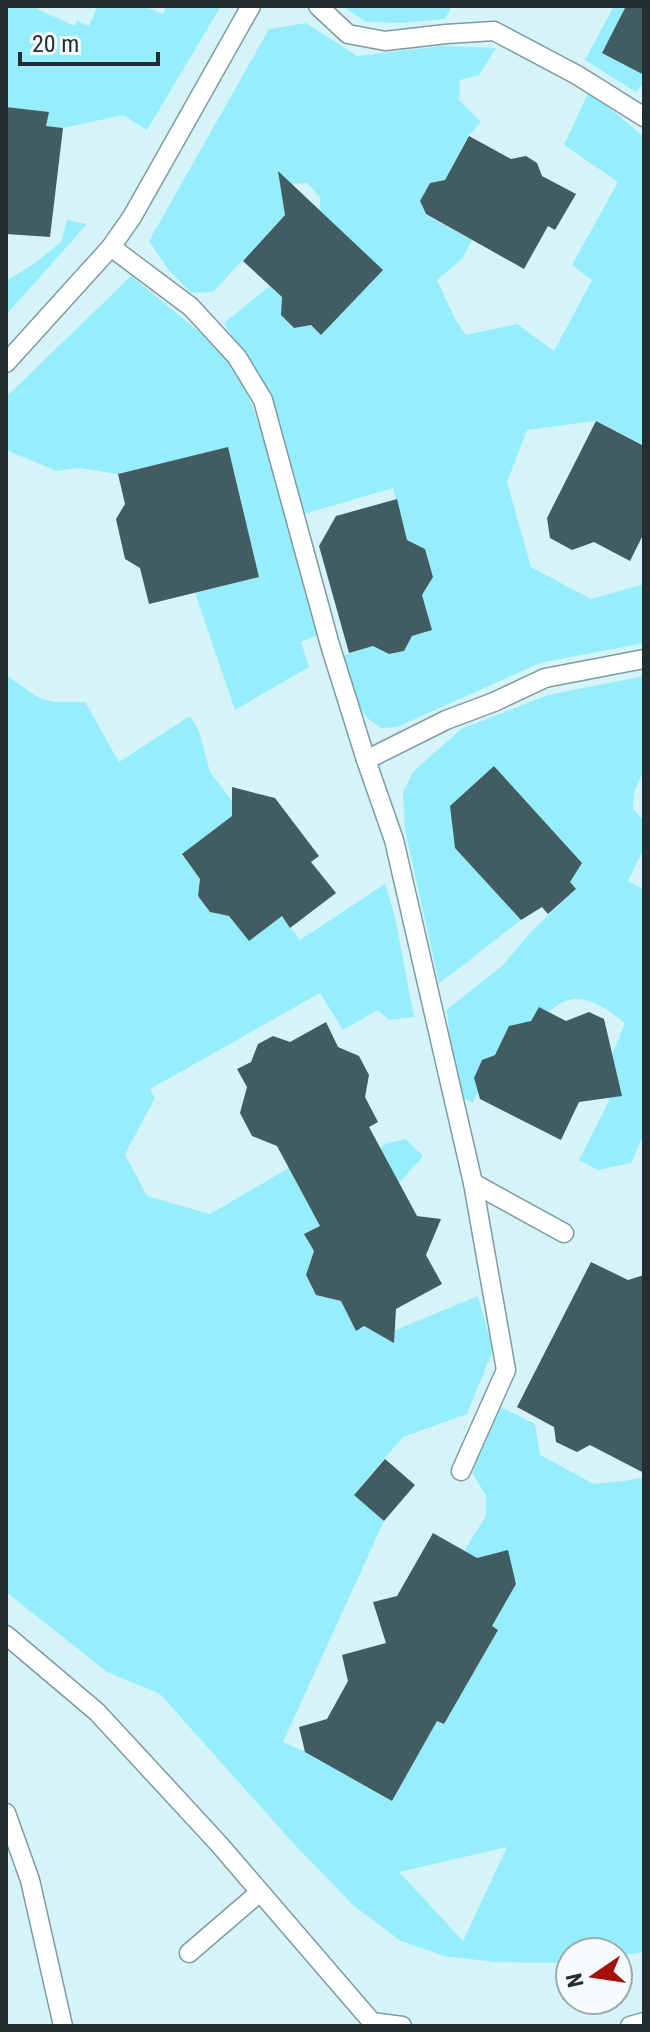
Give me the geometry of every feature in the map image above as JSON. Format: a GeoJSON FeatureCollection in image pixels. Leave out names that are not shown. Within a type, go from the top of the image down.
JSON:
{"type":"FeatureCollection","features":[{"type":"Feature","properties":{"kind":"lane"},"geometry":{"type":"LineString","coordinates":[[6,363],[111,247],[132,217],[251,6]]}},
{"type":"Feature","properties":{"kind":"lane"},"geometry":{"type":"LineString","coordinates":[[318,6],[348,34],[385,41],[494,31],[577,75],[644,117]]}},
{"type":"Feature","properties":{"kind":"lane"},"geometry":{"type":"LineString","coordinates":[[111,247],[191,307],[237,357],[263,400],[330,645],[394,840],[473,1183],[506,1370],[461,1471]]}},
{"type":"Feature","properties":{"kind":"lane"},"geometry":{"type":"LineString","coordinates":[[366,760],[446,720],[545,678],[644,659]]}},
{"type":"Feature","properties":{"kind":"lane"},"geometry":{"type":"LineString","coordinates":[[473,1183],[564,1233]]}},
{"type":"Feature","properties":{"kind":"lane"},"geometry":{"type":"LineString","coordinates":[[6,1635],[97,1712],[218,1843],[373,2024],[402,2026]]}},
{"type":"Feature","properties":{"kind":"lane"},"geometry":{"type":"LineString","coordinates":[[6,1813],[30,1880],[63,2026]]}},
{"type":"Feature","properties":{"kind":"lane"},"geometry":{"type":"LineString","coordinates":[[189,1953],[260,1892]]}},
{"type":"Feature","properties":{"kind":"lane"},"geometry":{"type":"LineString","coordinates":[[630,2026],[644,2022]]}},
{"type":"Feature","properties":{"kind":"shaded area"},"geometry":{"type":"Polygon","coordinates":[[[6,6],[38,6],[37,9],[75,26],[77,21],[89,26],[98,6],[143,6],[163,14],[167,6],[221,6],[147,130],[123,115],[63,128],[46,126],[48,112],[6,107],[6,6]]]}},
{"type":"Feature","properties":{"kind":"shaded area"},"geometry":{"type":"Polygon","coordinates":[[[342,6],[452,6],[445,19],[402,23],[366,22],[342,6]]]}},
{"type":"Feature","properties":{"kind":"shaded area"},"geometry":{"type":"Polygon","coordinates":[[[614,6],[626,6],[602,53],[644,75],[644,82],[636,92],[585,60],[614,6]]]}},
{"type":"Feature","properties":{"kind":"shaded area"},"geometry":{"type":"Polygon","coordinates":[[[306,23],[357,56],[442,46],[496,48],[479,75],[460,80],[459,100],[481,122],[469,135],[445,180],[430,183],[420,201],[426,215],[472,240],[462,259],[437,280],[466,335],[517,324],[554,351],[592,280],[572,265],[618,182],[564,145],[589,91],[644,137],[644,445],[596,421],[527,430],[507,482],[531,567],[591,599],[644,584],[644,643],[540,663],[397,727],[381,728],[366,717],[357,703],[344,655],[373,646],[389,654],[404,651],[412,636],[432,630],[422,595],[433,577],[425,549],[407,540],[393,488],[304,514],[269,397],[224,323],[270,286],[282,297],[281,315],[293,328],[311,325],[321,335],[320,197],[307,183],[293,184],[282,195],[285,215],[213,292],[191,293],[168,269],[149,241],[269,29],[306,23]]]}},
{"type":"Feature","properties":{"kind":"shaded area"},"geometry":{"type":"Polygon","coordinates":[[[67,220],[87,224],[6,315],[6,281],[61,242],[67,220]]]}},
{"type":"Feature","properties":{"kind":"shaded area"},"geometry":{"type":"Polygon","coordinates":[[[131,276],[219,348],[242,384],[253,407],[288,515],[319,635],[301,642],[309,667],[235,710],[195,593],[259,577],[228,447],[118,474],[78,468],[57,471],[6,450],[6,397],[131,276]]]}},
{"type":"Feature","properties":{"kind":"shaded area"},"geometry":{"type":"Polygon","coordinates":[[[6,675],[39,698],[55,702],[85,702],[119,762],[190,716],[199,731],[210,772],[232,801],[232,816],[182,855],[200,879],[198,896],[210,912],[229,916],[249,941],[282,916],[300,940],[385,884],[395,917],[414,1017],[389,1020],[378,1010],[343,1030],[320,993],[150,1089],[155,1098],[125,1154],[147,1196],[210,1214],[289,1168],[374,1151],[388,1143],[406,1139],[423,1156],[399,1183],[305,1234],[314,1251],[306,1276],[316,1295],[341,1301],[356,1330],[364,1326],[381,1336],[478,1296],[493,1350],[467,1414],[403,1437],[354,1494],[384,1521],[283,1742],[392,1801],[437,1721],[444,1724],[498,1630],[492,1626],[517,1581],[464,1551],[486,1516],[486,1496],[472,1472],[501,1407],[535,1424],[540,1455],[594,1484],[644,1477],[644,1952],[634,1954],[634,1936],[554,1936],[554,1963],[495,1962],[444,1956],[401,1941],[353,1905],[160,1694],[107,1672],[6,1592],[6,675]],[[507,1847],[399,1872],[463,1941],[507,1847]]]}},
{"type":"Feature","properties":{"kind":"shaded area"},"geometry":{"type":"Polygon","coordinates":[[[644,676],[644,770],[634,792],[633,809],[644,821],[644,848],[628,881],[644,890],[644,1134],[631,1163],[598,1170],[579,1160],[609,1101],[606,1070],[625,1023],[597,1004],[582,999],[565,1001],[549,1012],[539,1007],[515,1039],[482,1060],[474,1078],[478,1091],[473,1103],[451,1092],[446,1010],[502,966],[532,931],[576,889],[570,882],[582,863],[494,766],[452,823],[455,847],[521,920],[439,983],[405,830],[403,792],[413,772],[461,729],[548,695],[644,676]]]}},
{"type":"Feature","properties":{"kind":"building"},"geometry":{"type":"Polygon","coordinates":[[[626,6],[644,6],[644,75],[602,53],[626,6]]]}},
{"type":"Feature","properties":{"kind":"building"},"geometry":{"type":"Polygon","coordinates":[[[6,107],[49,112],[46,126],[63,128],[50,237],[6,234],[6,107]]]}},
{"type":"Feature","properties":{"kind":"building"},"geometry":{"type":"Polygon","coordinates":[[[469,136],[511,159],[526,156],[537,163],[542,176],[576,194],[555,230],[548,226],[524,269],[426,214],[420,201],[430,183],[445,180],[469,136]]]}},
{"type":"Feature","properties":{"kind":"building"},"geometry":{"type":"Polygon","coordinates":[[[278,171],[383,270],[321,335],[311,325],[294,328],[281,315],[282,297],[243,261],[285,215],[278,171]]]}},
{"type":"Feature","properties":{"kind":"building"},"geometry":{"type":"Polygon","coordinates":[[[596,421],[644,446],[644,533],[630,561],[594,542],[572,550],[550,538],[547,518],[596,421]]]}},
{"type":"Feature","properties":{"kind":"building"},"geometry":{"type":"Polygon","coordinates":[[[228,447],[259,577],[149,604],[140,568],[125,559],[116,519],[125,504],[118,474],[228,447]]]}},
{"type":"Feature","properties":{"kind":"building"},"geometry":{"type":"Polygon","coordinates":[[[397,499],[407,540],[425,549],[433,577],[422,595],[432,630],[412,636],[404,651],[389,654],[373,646],[349,653],[319,546],[336,516],[397,499]]]}},
{"type":"Feature","properties":{"kind":"building"},"geometry":{"type":"Polygon","coordinates":[[[494,766],[582,863],[570,882],[576,889],[548,914],[542,907],[521,920],[455,848],[450,806],[494,766]]]}},
{"type":"Feature","properties":{"kind":"building"},"geometry":{"type":"Polygon","coordinates":[[[232,787],[275,798],[319,856],[311,862],[336,893],[290,928],[282,916],[249,941],[229,916],[210,912],[198,896],[200,879],[182,854],[232,816],[232,787]]]}},
{"type":"Feature","properties":{"kind":"building"},"geometry":{"type":"Polygon","coordinates":[[[539,1007],[566,1021],[589,1012],[604,1019],[622,1096],[579,1102],[561,1140],[480,1099],[474,1078],[482,1060],[495,1055],[509,1026],[531,1021],[539,1007]]]}},
{"type":"Feature","properties":{"kind":"building"},"geometry":{"type":"Polygon","coordinates":[[[326,1022],[338,1047],[359,1056],[369,1075],[365,1097],[378,1122],[369,1127],[417,1216],[441,1219],[426,1255],[442,1284],[396,1309],[394,1343],[364,1326],[356,1331],[341,1301],[316,1295],[306,1275],[314,1251],[304,1234],[320,1226],[277,1146],[252,1136],[240,1113],[247,1087],[237,1069],[251,1062],[258,1044],[273,1036],[290,1042],[326,1022]]]}},
{"type":"Feature","properties":{"kind":"building"},"geometry":{"type":"Polygon","coordinates":[[[591,1262],[628,1280],[644,1275],[644,1473],[590,1445],[577,1452],[556,1442],[554,1427],[517,1407],[591,1262]]]}},
{"type":"Feature","properties":{"kind":"building"},"geometry":{"type":"Polygon","coordinates":[[[385,1459],[415,1485],[384,1521],[354,1495],[385,1459]]]}},
{"type":"Feature","properties":{"kind":"building"},"geometry":{"type":"Polygon","coordinates":[[[433,1533],[477,1558],[508,1550],[516,1584],[492,1626],[498,1630],[444,1724],[437,1721],[392,1801],[305,1752],[299,1727],[327,1719],[348,1681],[342,1655],[386,1643],[373,1602],[397,1596],[433,1533]]]}}]}
